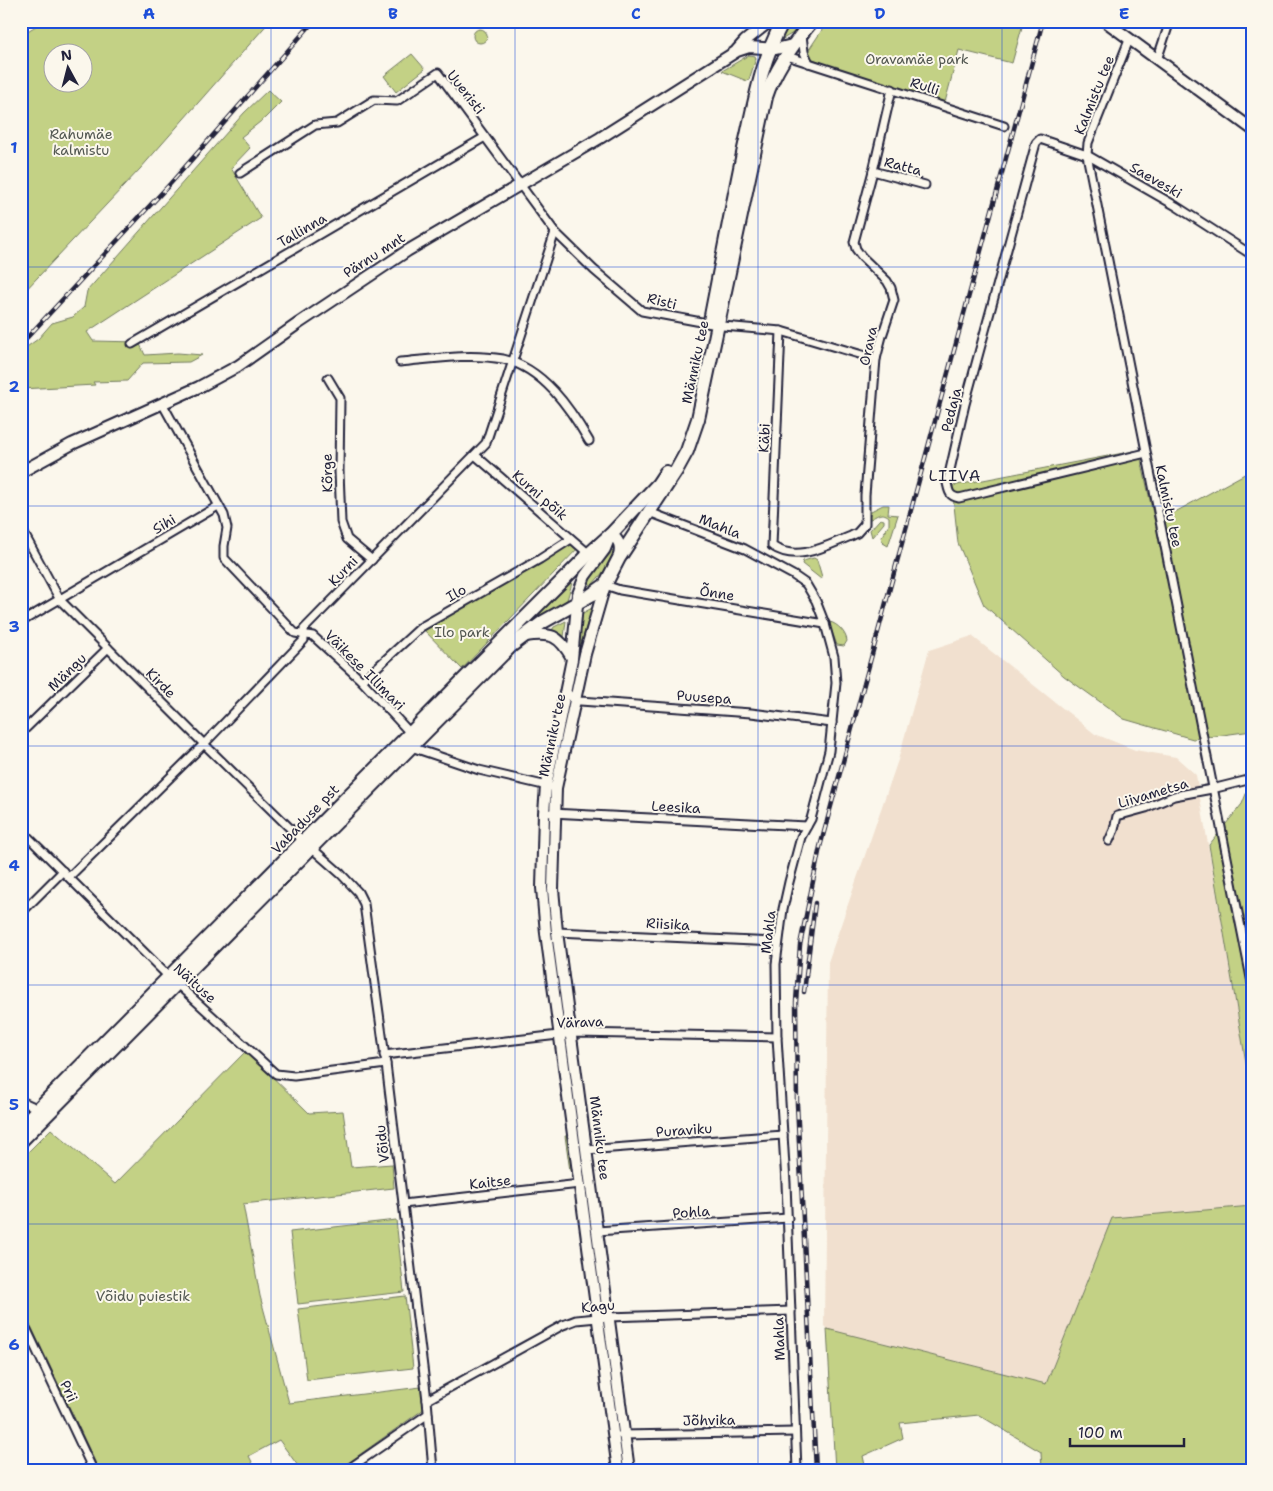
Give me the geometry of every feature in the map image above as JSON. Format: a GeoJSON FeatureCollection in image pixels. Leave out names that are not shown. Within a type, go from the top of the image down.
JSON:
{"type":"FeatureCollection","features":[{"type":"Feature","properties":{"kind":"highway"},"geometry":{"type":"LineString","coordinates":[[773,49],[783,21]]}},
{"type":"Feature","properties":{"kind":"highway"},"geometry":{"type":"LineString","coordinates":[[789,51],[812,21]]}},
{"type":"Feature","properties":{"kind":"highway","name":"Männiku tee"},"geometry":{"type":"LineString","coordinates":[[605,585],[619,558],[687,452],[698,419],[733,202],[755,97],[773,49]]}},
{"type":"Feature","properties":{"kind":"highway","name":"Männiku tee"},"geometry":{"type":"LineString","coordinates":[[611,534],[658,484],[680,447],[714,325],[766,97],[789,51]]}},
{"type":"Feature","properties":{"kind":"highway","name":"Vabaduse pst"},"geometry":{"type":"LineString","coordinates":[[414,739],[589,554],[611,534]]}},
{"type":"Feature","properties":{"kind":"highway","name":"Vabaduse pst"},"geometry":{"type":"LineString","coordinates":[[21,1141],[41,1113],[414,739],[522,637],[605,585]]}},
{"type":"Feature","properties":{"kind":"highway","name":"Vabaduse pst"},"geometry":{"type":"LineString","coordinates":[[21,1126],[41,1113]]}},
{"type":"Feature","properties":{"kind":"street","name":"Pärnu mnt"},"geometry":{"type":"LineString","coordinates":[[736,51],[744,41],[770,21]]}},
{"type":"Feature","properties":{"kind":"street"},"geometry":{"type":"LineString","coordinates":[[1105,21],[1252,129]]}},
{"type":"Feature","properties":{"kind":"street"},"geometry":{"type":"LineString","coordinates":[[1157,60],[1170,21]]}},
{"type":"Feature","properties":{"kind":"street"},"geometry":{"type":"LineString","coordinates":[[802,33],[804,52],[809,63]]}},
{"type":"Feature","properties":{"kind":"street","name":"Kalmistu tee"},"geometry":{"type":"LineString","coordinates":[[1129,40],[1088,143],[1086,155],[1252,983]]}},
{"type":"Feature","properties":{"kind":"street","name":"Pärnu mnt"},"geometry":{"type":"LineString","coordinates":[[21,472],[72,444],[199,387],[238,366],[407,251],[600,138],[736,51],[753,46],[789,51]]}},
{"type":"Feature","properties":{"kind":"street","name":"Rulli"},"geometry":{"type":"LineString","coordinates":[[789,51],[809,63],[1004,126]]}},
{"type":"Feature","properties":{"kind":"street","name":"Uueristi"},"geometry":{"type":"LineString","coordinates":[[240,173],[315,125],[337,123],[374,100],[397,101],[438,73],[520,186]]}},
{"type":"Feature","properties":{"kind":"street","name":"Orava"},"geometry":{"type":"LineString","coordinates":[[772,546],[785,553],[809,552],[857,533],[865,524],[865,495],[876,359],[894,300],[887,281],[862,257],[856,249],[854,242],[892,89]]}},
{"type":"Feature","properties":{"kind":"street","name":"Tallinna"},"geometry":{"type":"LineString","coordinates":[[132,344],[485,137]]}},
{"type":"Feature","properties":{"kind":"street","name":"Saeveski"},"geometry":{"type":"LineString","coordinates":[[1040,139],[1086,155],[1176,206],[1252,255]]}},
{"type":"Feature","properties":{"kind":"street","name":"Pedaja"},"geometry":{"type":"LineString","coordinates":[[1040,139],[1036,143],[964,407],[947,483],[949,494],[952,497],[958,498],[1146,453]]}},
{"type":"Feature","properties":{"kind":"street","name":"Ratta"},"geometry":{"type":"LineString","coordinates":[[873,171],[925,185]]}},
{"type":"Feature","properties":{"kind":"street","name":"Risti"},"geometry":{"type":"LineString","coordinates":[[520,186],[555,232],[594,270],[642,311],[714,325],[781,331],[876,359]]}},
{"type":"Feature","properties":{"kind":"street","name":"Kurni"},"geometry":{"type":"LineString","coordinates":[[69,876],[204,744],[304,640],[304,629],[486,443],[555,232]]}},
{"type":"Feature","properties":{"kind":"street","name":"Käbi"},"geometry":{"type":"LineString","coordinates":[[772,546],[781,331]]}},
{"type":"Feature","properties":{"kind":"street"},"geometry":{"type":"LineString","coordinates":[[400,362],[478,357],[513,363],[527,370],[552,388],[575,418],[589,441]]}},
{"type":"Feature","properties":{"kind":"street","name":"Kõrge"},"geometry":{"type":"LineString","coordinates":[[328,378],[340,398],[339,471],[341,522],[347,539],[372,560]]}},
{"type":"Feature","properties":{"kind":"street"},"geometry":{"type":"LineString","coordinates":[[162,403],[218,506]]}},
{"type":"Feature","properties":{"kind":"street","name":"Kurni põik"},"geometry":{"type":"LineString","coordinates":[[475,455],[589,554]]}},
{"type":"Feature","properties":{"kind":"street","name":"Sihi"},"geometry":{"type":"LineString","coordinates":[[21,622],[218,506]]}},
{"type":"Feature","properties":{"kind":"street","name":"Väikese Illimari"},"geometry":{"type":"LineString","coordinates":[[218,506],[224,515],[227,528],[224,558],[295,633],[313,636],[362,680],[414,739]]}},
{"type":"Feature","properties":{"kind":"street","name":"Mahla"},"geometry":{"type":"LineString","coordinates":[[649,512],[725,540],[793,575],[806,584],[816,601],[825,624],[834,657],[836,683],[829,751],[812,819],[801,838],[789,882],[783,908],[776,964],[777,1037],[788,1218],[797,1470]]}},
{"type":"Feature","properties":{"kind":"street","name":"Kirde"},"geometry":{"type":"LineString","coordinates":[[21,528],[60,600],[204,744],[308,844]]}},
{"type":"Feature","properties":{"kind":"street"},"geometry":{"type":"LineString","coordinates":[[611,534],[619,540],[621,546],[619,558]]}},
{"type":"Feature","properties":{"kind":"street","name":"Männiku tee"},"geometry":{"type":"LineString","coordinates":[[603,1317],[597,1231],[586,1150],[544,910],[542,888],[551,787],[572,658],[576,603],[585,576],[605,549],[611,534]]}},
{"type":"Feature","properties":{"kind":"street","name":"Ilo"},"geometry":{"type":"LineString","coordinates":[[362,680],[420,627],[540,560],[571,539]]}},
{"type":"Feature","properties":{"kind":"street","name":"Männiku tee"},"geometry":{"type":"LineString","coordinates":[[551,787],[592,626],[605,585]]}},
{"type":"Feature","properties":{"kind":"street","name":"Õnne"},"geometry":{"type":"LineString","coordinates":[[605,585],[620,590],[825,624]]}},
{"type":"Feature","properties":{"kind":"street"},"geometry":{"type":"LineString","coordinates":[[522,637],[542,634],[554,637],[564,645],[572,658]]}},
{"type":"Feature","properties":{"kind":"street","name":"Mängu"},"geometry":{"type":"LineString","coordinates":[[21,734],[108,648]]}},
{"type":"Feature","properties":{"kind":"street"},"geometry":{"type":"LineString","coordinates":[[566,691],[574,700]]}},
{"type":"Feature","properties":{"kind":"street","name":"Puusepa"},"geometry":{"type":"LineString","coordinates":[[574,700],[751,713],[832,723]]}},
{"type":"Feature","properties":{"kind":"street"},"geometry":{"type":"LineString","coordinates":[[414,739],[417,749],[479,770],[551,787]]}},
{"type":"Feature","properties":{"kind":"street","name":"Liivametsa"},"geometry":{"type":"LineString","coordinates":[[1109,841],[1117,816],[1146,808],[1174,796],[1252,780]]}},
{"type":"Feature","properties":{"kind":"street","name":"Männiku tee"},"geometry":{"type":"LineString","coordinates":[[549,813],[553,888],[580,1184],[603,1317],[619,1435],[629,1470]]}},
{"type":"Feature","properties":{"kind":"street","name":"Leesika"},"geometry":{"type":"LineString","coordinates":[[549,813],[807,826]]}},
{"type":"Feature","properties":{"kind":"street","name":"Näituse"},"geometry":{"type":"LineString","coordinates":[[21,830],[173,980],[276,1074],[294,1076],[386,1064]]}},
{"type":"Feature","properties":{"kind":"street","name":"Võidu"},"geometry":{"type":"LineString","coordinates":[[308,844],[358,892],[364,904],[386,1064],[427,1400],[433,1470]]}},
{"type":"Feature","properties":{"kind":"street"},"geometry":{"type":"LineString","coordinates":[[21,913],[63,871]]}},
{"type":"Feature","properties":{"kind":"street","name":"Riisika"},"geometry":{"type":"LineString","coordinates":[[557,932],[778,942]]}},
{"type":"Feature","properties":{"kind":"street","name":"Värava"},"geometry":{"type":"LineString","coordinates":[[384,1056],[566,1034],[777,1037]]}},
{"type":"Feature","properties":{"kind":"street"},"geometry":{"type":"LineString","coordinates":[[21,1101],[41,1113]]}},
{"type":"Feature","properties":{"kind":"street","name":"Puraviku"},"geometry":{"type":"LineString","coordinates":[[586,1150],[784,1135]]}},
{"type":"Feature","properties":{"kind":"street","name":"Kaitse"},"geometry":{"type":"LineString","coordinates":[[403,1204],[580,1184]]}},
{"type":"Feature","properties":{"kind":"street","name":"Pohla"},"geometry":{"type":"LineString","coordinates":[[597,1231],[788,1218]]}},
{"type":"Feature","properties":{"kind":"street","name":"Kagu"},"geometry":{"type":"LineString","coordinates":[[427,1400],[563,1325],[576,1320],[603,1317],[791,1311]]}},
{"type":"Feature","properties":{"kind":"street","name":"Prii"},"geometry":{"type":"LineString","coordinates":[[21,1324],[27,1330],[92,1470]]}},
{"type":"Feature","properties":{"kind":"street"},"geometry":{"type":"LineString","coordinates":[[347,1470],[428,1414]]}},
{"type":"Feature","properties":{"kind":"street","name":"Jõhvika"},"geometry":{"type":"LineString","coordinates":[[619,1435],[795,1432]]}},
{"type":"Feature","properties":{"kind":"street","name":"Männiku tee"},"geometry":{"type":"LineString","coordinates":[[618,1470],[619,1435]]}},
{"type":"Feature","properties":{"kind":"shaded area"},"geometry":{"type":"Polygon","coordinates":[[[972,636],[1095,734],[1135,750],[1176,757],[1196,775],[1252,1098],[1252,1206],[1112,1218],[1046,1384],[827,1329],[824,1326],[828,962],[898,760],[929,650],[972,636]]]}},
{"type":"Feature","properties":{"kind":"green space","name":"Rahumäe kalmistu"},"geometry":{"type":"Polygon","coordinates":[[[44,21],[270,21],[140,169],[21,295],[21,35],[44,21]]]}},
{"type":"Feature","properties":{"kind":"green space"},"geometry":{"type":"Polygon","coordinates":[[[791,21],[803,21],[793,33],[781,40],[791,21]]]}},
{"type":"Feature","properties":{"kind":"green space","name":"Oravamäe park"},"geometry":{"type":"Polygon","coordinates":[[[828,21],[1003,21],[1022,27],[1012,63],[959,50],[944,106],[892,89],[810,58],[808,51],[828,21]]]}},
{"type":"Feature","properties":{"kind":"green space"},"geometry":{"type":"Polygon","coordinates":[[[480,29],[485,31],[487,36],[485,41],[480,43],[475,41],[473,36],[475,31],[480,29]]]}},
{"type":"Feature","properties":{"kind":"green space"},"geometry":{"type":"Polygon","coordinates":[[[412,54],[425,69],[396,92],[384,76],[412,54]]]}},
{"type":"Feature","properties":{"kind":"green space"},"geometry":{"type":"Polygon","coordinates":[[[749,55],[756,58],[749,80],[747,81],[722,71],[749,55]]]}},
{"type":"Feature","properties":{"kind":"green space"},"geometry":{"type":"Polygon","coordinates":[[[268,90],[281,102],[265,118],[241,137],[250,148],[231,168],[261,218],[87,332],[93,341],[139,342],[145,355],[178,353],[202,355],[189,362],[143,363],[127,381],[93,382],[95,385],[21,389],[21,378],[24,376],[21,364],[21,351],[38,339],[52,323],[73,317],[84,307],[87,291],[244,113],[268,90]]]}},
{"type":"Feature","properties":{"kind":"green space"},"geometry":{"type":"Polygon","coordinates":[[[1139,450],[1155,523],[1252,470],[1252,731],[1193,739],[1124,719],[1064,676],[984,605],[958,543],[952,486],[1139,450]]]}},
{"type":"Feature","properties":{"kind":"green space"},"geometry":{"type":"Polygon","coordinates":[[[883,505],[889,505],[888,514],[898,515],[888,546],[883,543],[881,537],[889,525],[889,517],[881,514],[868,520],[871,511],[883,505]]]}},
{"type":"Feature","properties":{"kind":"green space"},"geometry":{"type":"Polygon","coordinates":[[[880,519],[884,520],[884,523],[872,537],[870,530],[880,519]]]}},
{"type":"Feature","properties":{"kind":"green space","name":"Ilo park"},"geometry":{"type":"Polygon","coordinates":[[[571,539],[580,546],[462,669],[421,627],[571,539]]]}},
{"type":"Feature","properties":{"kind":"green space"},"geometry":{"type":"Polygon","coordinates":[[[615,549],[605,570],[592,585],[588,583],[594,571],[615,549]]]}},
{"type":"Feature","properties":{"kind":"green space"},"geometry":{"type":"Polygon","coordinates":[[[814,558],[817,560],[821,579],[802,564],[803,561],[814,558]]]}},
{"type":"Feature","properties":{"kind":"green space"},"geometry":{"type":"Polygon","coordinates":[[[571,581],[567,600],[523,629],[571,581]]]}},
{"type":"Feature","properties":{"kind":"green space"},"geometry":{"type":"Polygon","coordinates":[[[592,608],[579,650],[581,614],[592,608]]]}},
{"type":"Feature","properties":{"kind":"green space"},"geometry":{"type":"Polygon","coordinates":[[[566,621],[564,637],[552,630],[554,627],[566,621]]]}},
{"type":"Feature","properties":{"kind":"green space"},"geometry":{"type":"Polygon","coordinates":[[[830,622],[839,627],[845,635],[847,641],[844,646],[837,645],[829,624],[830,622]]]}},
{"type":"Feature","properties":{"kind":"green space"},"geometry":{"type":"Polygon","coordinates":[[[1252,788],[1252,1098],[1209,845],[1242,804],[1248,789],[1252,788]]]}},
{"type":"Feature","properties":{"kind":"green space","name":"Võidu puiestik"},"geometry":{"type":"Polygon","coordinates":[[[246,1051],[309,1113],[343,1111],[351,1167],[392,1164],[394,1188],[243,1204],[260,1296],[289,1403],[421,1387],[424,1409],[338,1470],[301,1470],[279,1440],[249,1456],[256,1470],[99,1470],[31,1326],[21,1316],[21,1159],[51,1129],[115,1184],[246,1051]]]}},
{"type":"Feature","properties":{"kind":"green space"},"geometry":{"type":"Polygon","coordinates":[[[565,1136],[569,1136],[574,1171],[570,1171],[565,1136]]]}},
{"type":"Feature","properties":{"kind":"green space"},"geometry":{"type":"Polygon","coordinates":[[[1252,1206],[1252,1470],[1042,1470],[1041,1452],[979,1415],[900,1423],[903,1438],[863,1456],[866,1470],[835,1470],[827,1329],[1046,1384],[1112,1218],[1252,1206]]]}},
{"type":"Feature","properties":{"kind":"green space"},"geometry":{"type":"Polygon","coordinates":[[[396,1220],[404,1292],[298,1304],[290,1232],[396,1220]]]}},
{"type":"Feature","properties":{"kind":"green space"},"geometry":{"type":"Polygon","coordinates":[[[405,1296],[413,1368],[307,1380],[298,1309],[405,1296]]]}},
{"type":"Feature","properties":{"kind":"railway"},"geometry":{"type":"LineString","coordinates":[[21,344],[170,184],[314,21]]}},
{"type":"Feature","properties":{"kind":"railway"},"geometry":{"type":"LineString","coordinates":[[816,1470],[797,1104],[796,1002],[800,945],[820,847],[1043,21]]}},
{"type":"Feature","properties":{"kind":"railway"},"geometry":{"type":"LineString","coordinates":[[804,992],[815,903]]}},
{"type":"Feature","properties":{"kind":"district","name":"LIIVA"},"geometry":{"type":"Point","coordinates":[955,475]}}]}
